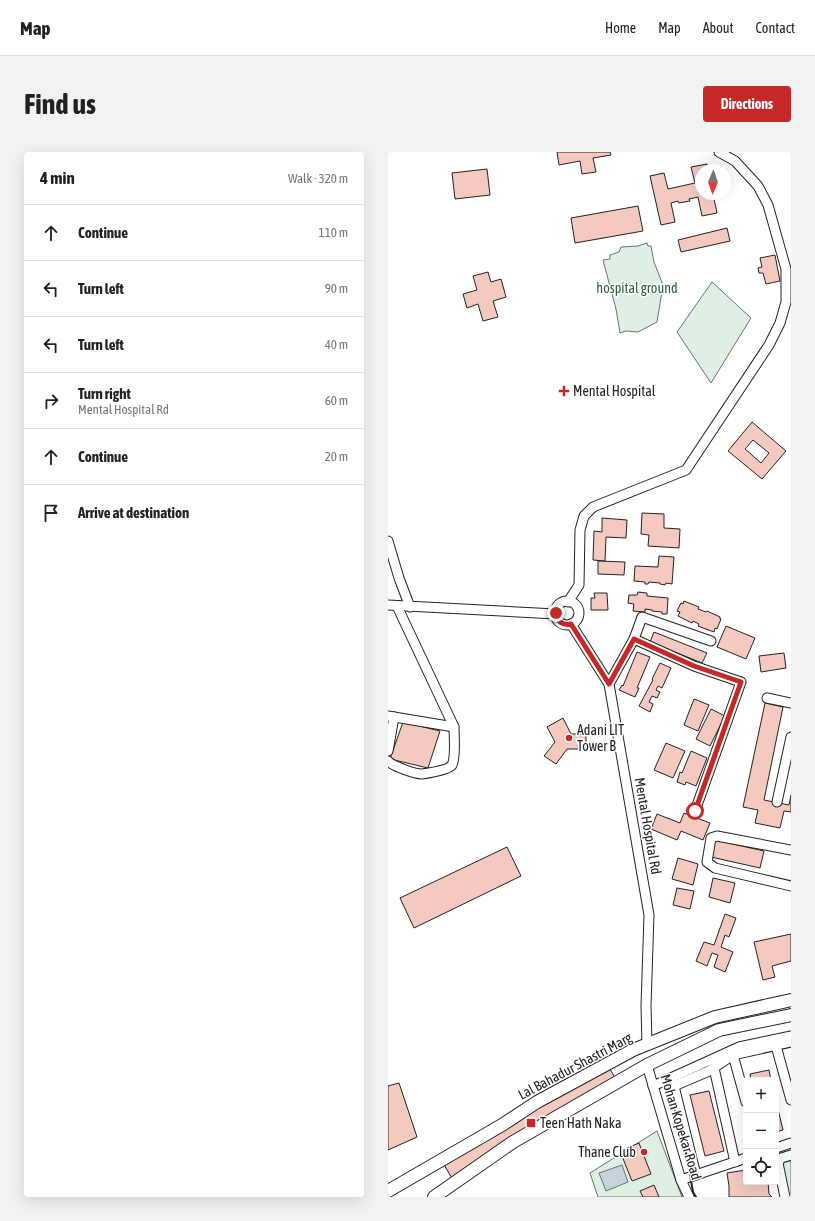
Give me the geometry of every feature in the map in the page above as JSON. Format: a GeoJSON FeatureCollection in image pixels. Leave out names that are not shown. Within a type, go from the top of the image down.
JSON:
{"type":"FeatureCollection","features":[{"type":"Feature","properties":{"kind":"main road","name":"Lal Bahadur Shastri Marg"},"geometry":{"type":"LineString","coordinates":[[388,1191],[502,1125],[537,1102],[633,1050],[715,1017],[791,1000]]}},
{"type":"Feature","properties":{"kind":"main road"},"geometry":{"type":"LineString","coordinates":[[434,1197],[513,1142],[647,1065],[719,1030],[791,1014]]}},
{"type":"Feature","properties":{"kind":"main road"},"geometry":{"type":"LineString","coordinates":[[689,1028],[691,1044]]}},
{"type":"Feature","properties":{"kind":"street"},"geometry":{"type":"LineString","coordinates":[[568,602],[579,585],[580,530],[584,516],[593,507],[686,470],[769,345],[780,323],[786,302],[786,270],[768,205],[758,186],[735,161],[719,152]]}},
{"type":"Feature","properties":{"kind":"street"},"geometry":{"type":"LineString","coordinates":[[388,541],[399,578],[410,607]]}},
{"type":"Feature","properties":{"kind":"street"},"geometry":{"type":"LineString","coordinates":[[568,602],[576,605],[579,612],[578,619],[571,624],[561,623],[556,614],[559,605],[568,602]]}},
{"type":"Feature","properties":{"kind":"street"},"geometry":{"type":"LineString","coordinates":[[393,605],[556,614]]}},
{"type":"Feature","properties":{"kind":"street"},"geometry":{"type":"LineString","coordinates":[[388,761],[392,765],[421,774],[445,769],[451,766],[454,760],[454,728],[393,605]]}},
{"type":"Feature","properties":{"kind":"street"},"geometry":{"type":"LineString","coordinates":[[609,684],[634,639],[642,617],[711,641]]}},
{"type":"Feature","properties":{"kind":"street","name":"Mental Hospital Rd"},"geometry":{"type":"LineString","coordinates":[[571,624],[609,684],[649,915],[646,1006],[647,1045]]}},
{"type":"Feature","properties":{"kind":"street"},"geometry":{"type":"LineString","coordinates":[[634,639],[694,666],[741,682],[695,811]]}},
{"type":"Feature","properties":{"kind":"street"},"geometry":{"type":"LineString","coordinates":[[767,698],[791,703]]}},
{"type":"Feature","properties":{"kind":"street"},"geometry":{"type":"LineString","coordinates":[[388,751],[391,716],[454,728]]}},
{"type":"Feature","properties":{"kind":"street"},"geometry":{"type":"LineString","coordinates":[[776,802],[791,736]]}},
{"type":"Feature","properties":{"kind":"street"},"geometry":{"type":"LineString","coordinates":[[791,850],[717,836],[712,838],[707,862],[715,868],[791,886]]}},
{"type":"Feature","properties":{"kind":"street"},"geometry":{"type":"LineString","coordinates":[[653,1086],[739,1047],[791,1036]]}},
{"type":"Feature","properties":{"kind":"street"},"geometry":{"type":"LineString","coordinates":[[696,1175],[674,1086],[714,1068],[733,1056],[791,1042]]}},
{"type":"Feature","properties":{"kind":"street"},"geometry":{"type":"LineString","coordinates":[[776,1046],[791,1100]]}},
{"type":"Feature","properties":{"kind":"street"},"geometry":{"type":"LineString","coordinates":[[733,1056],[743,1091]]}},
{"type":"Feature","properties":{"kind":"street","name":"Mohan Kopekar Road"},"geometry":{"type":"LineString","coordinates":[[647,1065],[681,1180],[689,1197]]}},
{"type":"Feature","properties":{"kind":"street"},"geometry":{"type":"LineString","coordinates":[[714,1068],[735,1162]]}},
{"type":"Feature","properties":{"kind":"street"},"geometry":{"type":"LineString","coordinates":[[779,1147],[791,1143]]}},
{"type":"Feature","properties":{"kind":"street"},"geometry":{"type":"LineString","coordinates":[[785,1197],[778,1163],[780,1158],[791,1155]]}},
{"type":"Feature","properties":{"kind":"street"},"geometry":{"type":"LineString","coordinates":[[681,1180],[743,1159]]}},
{"type":"Feature","properties":{"kind":"green space","name":"hospital ground"},"geometry":{"type":"Polygon","coordinates":[[[647,243],[648,246],[651,246],[654,262],[663,285],[657,322],[638,332],[626,331],[620,333],[616,309],[603,260],[610,259],[610,255],[619,252],[621,247],[638,246],[647,243]]]}},
{"type":"Feature","properties":{"kind":"green space"},"geometry":{"type":"Polygon","coordinates":[[[712,282],[751,318],[711,383],[677,332],[712,282]]]}},
{"type":"Feature","properties":{"kind":"green space","name":"Thane Club"},"geometry":{"type":"Polygon","coordinates":[[[657,1131],[682,1197],[598,1197],[590,1173],[657,1131]]]}},
{"type":"Feature","properties":{"kind":"green space"},"geometry":{"type":"Polygon","coordinates":[[[791,1161],[791,1197],[789,1197],[781,1163],[791,1161]]]}},
{"type":"Feature","properties":{"kind":"shaded area"},"geometry":{"type":"Polygon","coordinates":[[[622,1165],[628,1182],[606,1191],[599,1173],[622,1165]]]}},
{"type":"Feature","properties":{"kind":"building"},"geometry":{"type":"Polygon","coordinates":[[[557,152],[610,152],[611,155],[593,158],[596,172],[582,174],[580,161],[559,165],[557,152]]]}},
{"type":"Feature","properties":{"kind":"building"},"geometry":{"type":"Polygon","coordinates":[[[695,166],[695,183],[691,167],[695,166]]]}},
{"type":"Feature","properties":{"kind":"building"},"geometry":{"type":"Polygon","coordinates":[[[487,169],[490,195],[455,199],[452,173],[487,169]]]}},
{"type":"Feature","properties":{"kind":"building"},"geometry":{"type":"Polygon","coordinates":[[[664,173],[668,189],[695,183],[695,198],[689,199],[690,201],[679,203],[678,201],[671,203],[675,222],[661,225],[650,176],[664,173]]]}},
{"type":"Feature","properties":{"kind":"building"},"geometry":{"type":"Polygon","coordinates":[[[699,200],[714,200],[717,213],[702,216],[699,200]]]}},
{"type":"Feature","properties":{"kind":"building"},"geometry":{"type":"Polygon","coordinates":[[[638,206],[643,231],[575,243],[571,218],[638,206]]]}},
{"type":"Feature","properties":{"kind":"building"},"geometry":{"type":"Polygon","coordinates":[[[727,228],[730,241],[681,252],[678,240],[727,228]]]}},
{"type":"Feature","properties":{"kind":"building"},"geometry":{"type":"Polygon","coordinates":[[[775,255],[780,281],[766,284],[763,273],[759,273],[758,268],[762,267],[760,258],[775,255]]]}},
{"type":"Feature","properties":{"kind":"building"},"geometry":{"type":"Polygon","coordinates":[[[488,272],[491,282],[501,279],[506,297],[493,301],[498,317],[483,321],[478,304],[467,308],[463,294],[477,290],[473,276],[488,272]]]}},
{"type":"Feature","properties":{"kind":"building"},"geometry":{"type":"Polygon","coordinates":[[[752,422],[786,451],[762,479],[728,451],[752,422]],[[753,440],[745,449],[761,463],[769,453],[753,440]]]}},
{"type":"Feature","properties":{"kind":"building"},"geometry":{"type":"Polygon","coordinates":[[[642,513],[664,514],[664,528],[680,529],[679,548],[648,546],[649,535],[641,534],[642,513]]]}},
{"type":"Feature","properties":{"kind":"building"},"geometry":{"type":"Polygon","coordinates":[[[602,518],[627,520],[626,538],[606,537],[605,561],[593,560],[594,531],[602,532],[602,518]]]}},
{"type":"Feature","properties":{"kind":"building"},"geometry":{"type":"Polygon","coordinates":[[[659,556],[674,557],[672,584],[666,583],[665,585],[649,582],[648,584],[645,584],[645,582],[634,581],[635,566],[658,567],[659,556]]]}},
{"type":"Feature","properties":{"kind":"building"},"geometry":{"type":"Polygon","coordinates":[[[598,561],[625,562],[624,575],[598,574],[598,561]]]}},
{"type":"Feature","properties":{"kind":"building"},"geometry":{"type":"Polygon","coordinates":[[[638,592],[647,593],[647,596],[668,598],[667,614],[645,609],[645,612],[633,611],[634,604],[628,603],[629,595],[637,595],[638,592]]]}},
{"type":"Feature","properties":{"kind":"building"},"geometry":{"type":"Polygon","coordinates":[[[594,593],[607,593],[608,610],[591,610],[591,598],[595,598],[594,593]]]}},
{"type":"Feature","properties":{"kind":"building"},"geometry":{"type":"Polygon","coordinates":[[[684,601],[699,607],[698,609],[720,617],[721,619],[717,629],[715,628],[714,632],[698,626],[699,624],[693,621],[692,623],[678,616],[680,612],[677,611],[681,603],[683,604],[684,601]]]}},
{"type":"Feature","properties":{"kind":"building"},"geometry":{"type":"Polygon","coordinates":[[[726,626],[755,638],[746,659],[717,647],[726,626]]]}},
{"type":"Feature","properties":{"kind":"building"},"geometry":{"type":"Polygon","coordinates":[[[654,632],[707,653],[702,663],[650,642],[654,632]]]}},
{"type":"Feature","properties":{"kind":"building"},"geometry":{"type":"Polygon","coordinates":[[[637,652],[650,657],[637,688],[639,688],[635,697],[619,690],[622,685],[623,686],[637,652]]]}},
{"type":"Feature","properties":{"kind":"building"},"geometry":{"type":"Polygon","coordinates":[[[784,653],[786,668],[761,672],[759,656],[784,653]]]}},
{"type":"Feature","properties":{"kind":"building"},"geometry":{"type":"Polygon","coordinates":[[[660,663],[671,668],[662,688],[658,686],[656,690],[660,692],[657,698],[652,696],[649,702],[653,704],[650,712],[639,706],[660,663]]]}},
{"type":"Feature","properties":{"kind":"building"},"geometry":{"type":"Polygon","coordinates":[[[694,699],[709,705],[698,731],[684,725],[694,699]]]}},
{"type":"Feature","properties":{"kind":"building"},"geometry":{"type":"Polygon","coordinates":[[[765,703],[783,707],[764,800],[789,805],[791,795],[791,812],[784,811],[780,828],[755,823],[758,810],[743,807],[765,703]]]}},
{"type":"Feature","properties":{"kind":"building"},"geometry":{"type":"Polygon","coordinates":[[[711,709],[725,716],[710,746],[696,739],[711,709]]]}},
{"type":"Feature","properties":{"kind":"building","name":"Adani LIT Tower B"},"geometry":{"type":"Polygon","coordinates":[[[563,718],[571,734],[586,734],[586,749],[567,749],[556,764],[544,756],[555,742],[547,727],[563,718]]]}},
{"type":"Feature","properties":{"kind":"building"},"geometry":{"type":"Polygon","coordinates":[[[403,722],[440,731],[428,768],[390,759],[403,722]]]}},
{"type":"Feature","properties":{"kind":"building"},"geometry":{"type":"Polygon","coordinates":[[[666,743],[685,751],[673,778],[654,770],[666,743]]]}},
{"type":"Feature","properties":{"kind":"building"},"geometry":{"type":"Polygon","coordinates":[[[691,751],[707,758],[696,786],[686,782],[685,785],[677,782],[680,772],[682,773],[691,751]]]}},
{"type":"Feature","properties":{"kind":"building"},"geometry":{"type":"Polygon","coordinates":[[[684,813],[710,823],[703,840],[681,831],[677,840],[651,829],[657,814],[680,823],[684,813]]]}},
{"type":"Feature","properties":{"kind":"building"},"geometry":{"type":"Polygon","coordinates":[[[715,840],[764,851],[760,868],[711,857],[715,840]]]}},
{"type":"Feature","properties":{"kind":"building"},"geometry":{"type":"Polygon","coordinates":[[[507,847],[521,876],[414,928],[400,898],[507,847]]]}},
{"type":"Feature","properties":{"kind":"building"},"geometry":{"type":"Polygon","coordinates":[[[678,858],[698,864],[693,885],[672,879],[678,858]]]}},
{"type":"Feature","properties":{"kind":"building"},"geometry":{"type":"Polygon","coordinates":[[[713,878],[735,883],[730,903],[709,897],[713,878]]]}},
{"type":"Feature","properties":{"kind":"building"},"geometry":{"type":"Polygon","coordinates":[[[677,888],[694,891],[690,909],[673,905],[677,888]]]}},
{"type":"Feature","properties":{"kind":"building"},"geometry":{"type":"Polygon","coordinates":[[[725,914],[736,918],[729,937],[725,935],[721,947],[733,952],[725,972],[714,967],[718,955],[712,953],[707,966],[696,961],[704,942],[714,945],[725,914]]]}},
{"type":"Feature","properties":{"kind":"building"},"geometry":{"type":"Polygon","coordinates":[[[791,934],[791,961],[772,966],[775,977],[763,980],[754,942],[791,934]]]}},
{"type":"Feature","properties":{"kind":"building","name":"Teen Hath Naka"},"geometry":{"type":"Polygon","coordinates":[[[608,1066],[619,1084],[453,1180],[443,1163],[608,1066]]]}},
{"type":"Feature","properties":{"kind":"building"},"geometry":{"type":"Polygon","coordinates":[[[769,1070],[770,1077],[750,1077],[750,1074],[769,1070]]]}},
{"type":"Feature","properties":{"kind":"building"},"geometry":{"type":"Polygon","coordinates":[[[399,1083],[417,1137],[388,1150],[388,1086],[399,1083]]]}},
{"type":"Feature","properties":{"kind":"building"},"geometry":{"type":"Polygon","coordinates":[[[709,1091],[724,1151],[705,1156],[690,1095],[709,1091]]]}},
{"type":"Feature","properties":{"kind":"building"},"geometry":{"type":"Polygon","coordinates":[[[779,1113],[783,1130],[779,1131],[779,1113]]]}},
{"type":"Feature","properties":{"kind":"building"},"geometry":{"type":"Polygon","coordinates":[[[639,1143],[651,1174],[632,1181],[620,1151],[639,1143]]]}},
{"type":"Feature","properties":{"kind":"building"},"geometry":{"type":"Polygon","coordinates":[[[743,1170],[743,1185],[768,1185],[769,1194],[772,1197],[729,1197],[727,1173],[743,1170]]]}},
{"type":"Feature","properties":{"kind":"building"},"geometry":{"type":"Polygon","coordinates":[[[654,1185],[659,1197],[643,1197],[640,1191],[654,1185]]]}},
{"type":"Feature","properties":{"kind":"wall"},"geometry":{"type":"LineString","coordinates":[[686,1152],[693,1192],[696,1197]]}},
{"type":"Feature","properties":{"kind":"place","name":"Mental Hospital"},"geometry":{"type":"Point","coordinates":[564,391]}},
{"type":"Feature","properties":{"kind":"place","name":"Adani LIT Tower B"},"geometry":{"type":"Point","coordinates":[569,738]}},
{"type":"Feature","properties":{"kind":"place","name":"Teen Hath Naka"},"geometry":{"type":"Point","coordinates":[531,1123]}},
{"type":"Feature","properties":{"kind":"place","name":"Thane Club"},"geometry":{"type":"Point","coordinates":[644,1152]}},
{"type":"Feature","properties":{"kind":"route"},"geometry":{"type":"LineString","coordinates":[[556,613],[558,620],[561,623],[568,625],[571,624],[578,633],[609,684],[634,639],[694,666],[741,682],[695,811]]}}]}
